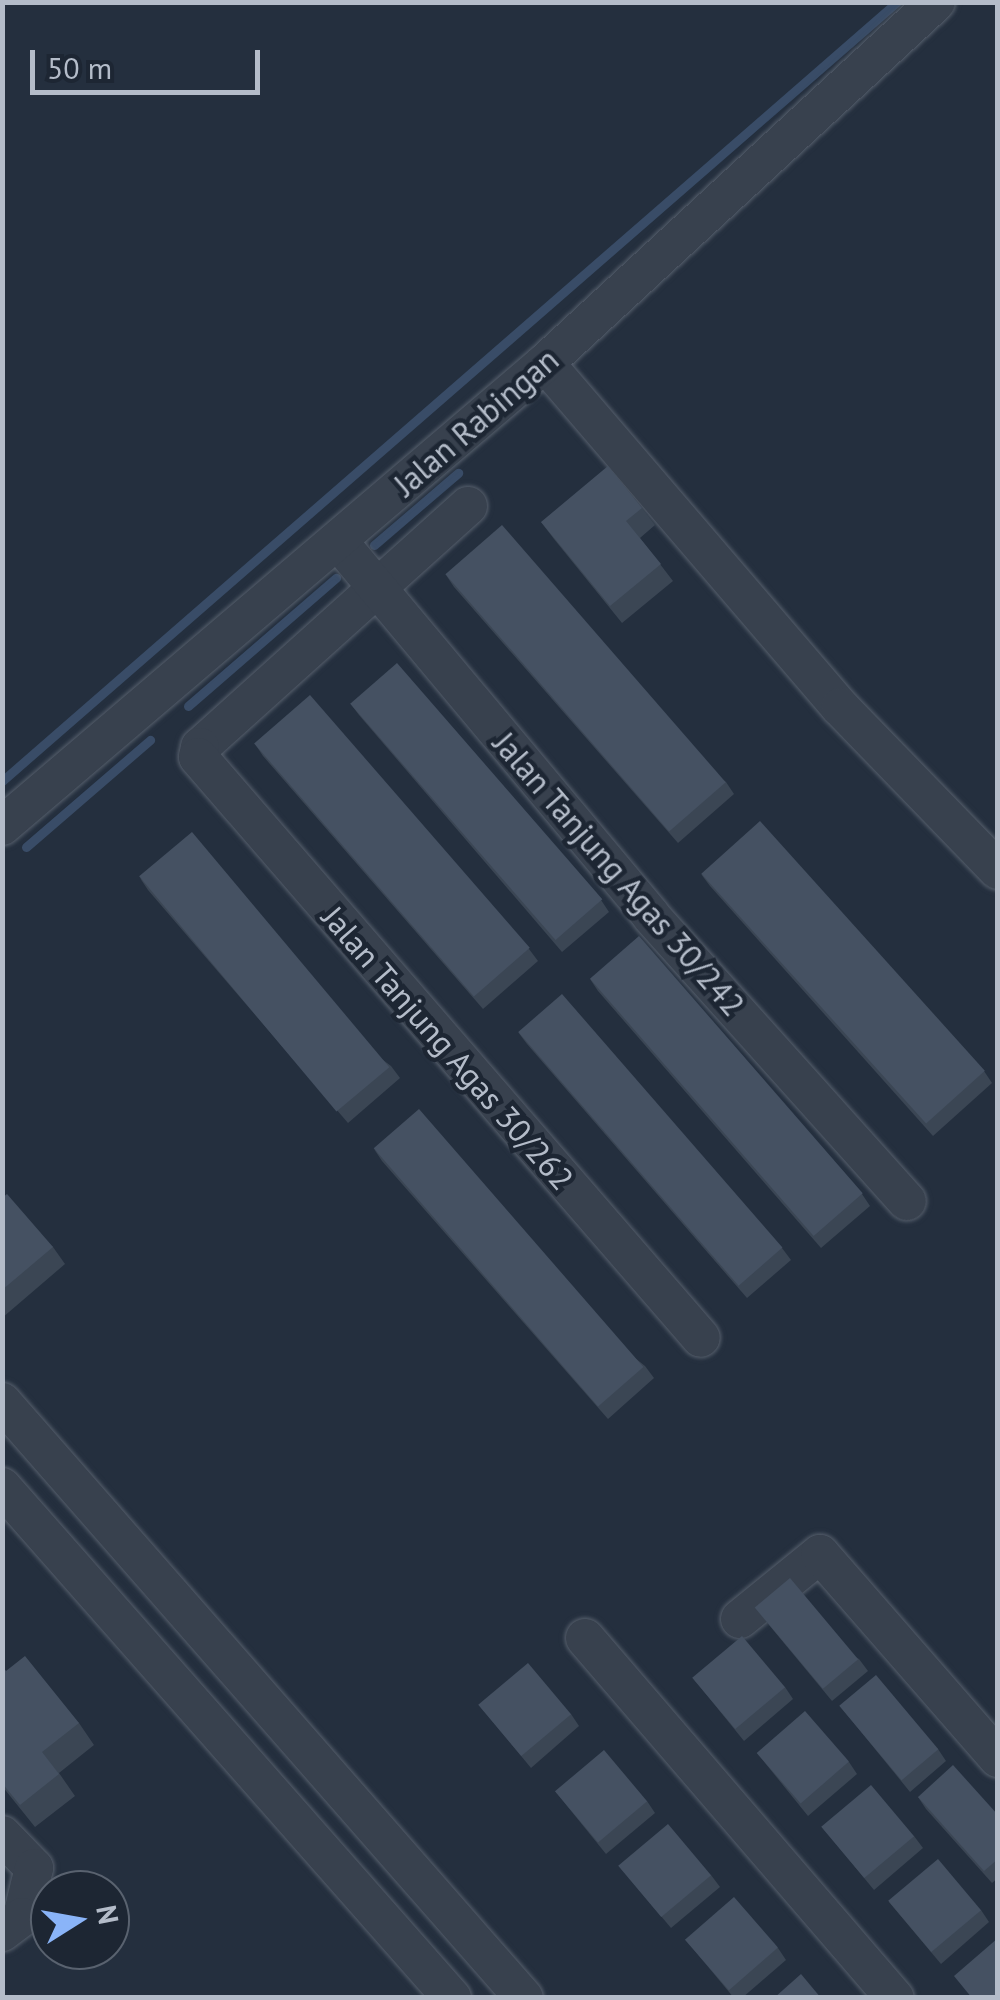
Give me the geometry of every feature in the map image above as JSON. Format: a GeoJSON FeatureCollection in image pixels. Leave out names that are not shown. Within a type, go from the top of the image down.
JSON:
{"type":"FeatureCollection","features":[{"type":"Feature","properties":{"kind":"street","name":"Jalan Rabingan"},"geometry":{"type":"LineString","coordinates":[[2,826],[545,363],[936,2]]}},
{"type":"Feature","properties":{"kind":"street"},"geometry":{"type":"LineString","coordinates":[[545,363],[840,707],[998,870]]}},
{"type":"Feature","properties":{"kind":"street"},"geometry":{"type":"LineString","coordinates":[[378,588],[468,506]]}},
{"type":"Feature","properties":{"kind":"street","name":"Jalan Tanjung Agas 30/242"},"geometry":{"type":"LineString","coordinates":[[338,541],[651,916],[907,1202]]}},
{"type":"Feature","properties":{"kind":"street","name":"Jalan Tanjung Agas 30/262"},"geometry":{"type":"LineString","coordinates":[[378,588],[200,747],[198,757],[701,1338]]}},
{"type":"Feature","properties":{"kind":"street"},"geometry":{"type":"LineString","coordinates":[[2,1402],[524,1998]]}},
{"type":"Feature","properties":{"kind":"street"},"geometry":{"type":"LineString","coordinates":[[2,1486],[452,1998]]}},
{"type":"Feature","properties":{"kind":"street"},"geometry":{"type":"LineString","coordinates":[[740,1619],[820,1554],[998,1758]]}},
{"type":"Feature","properties":{"kind":"street"},"geometry":{"type":"LineString","coordinates":[[585,1638],[895,1998]]}},
{"type":"Feature","properties":{"kind":"street"},"geometry":{"type":"LineString","coordinates":[[2,1835],[34,1868],[22,1918],[2,1932]]}},
{"type":"Feature","properties":{"kind":"building"},"geometry":{"type":"Polygon","coordinates":[[[608,466],[642,508],[626,521],[661,564],[610,606],[541,522],[608,466]]]}},
{"type":"Feature","properties":{"kind":"building"},"geometry":{"type":"Polygon","coordinates":[[[502,525],[726,782],[669,832],[445,574],[502,525]]]}},
{"type":"Feature","properties":{"kind":"building"},"geometry":{"type":"Polygon","coordinates":[[[397,663],[602,899],[556,940],[350,704],[397,663]]]}},
{"type":"Feature","properties":{"kind":"building"},"geometry":{"type":"Polygon","coordinates":[[[310,695],[530,948],[474,996],[254,744],[310,695]]]}},
{"type":"Feature","properties":{"kind":"building"},"geometry":{"type":"Polygon","coordinates":[[[760,821],[985,1071],[926,1124],[701,874],[760,821]]]}},
{"type":"Feature","properties":{"kind":"building"},"geometry":{"type":"Polygon","coordinates":[[[192,832],[389,1067],[336,1112],[139,876],[192,832]]]}},
{"type":"Feature","properties":{"kind":"building"},"geometry":{"type":"Polygon","coordinates":[[[639,936],[863,1193],[814,1236],[590,979],[639,936]]]}},
{"type":"Feature","properties":{"kind":"building"},"geometry":{"type":"Polygon","coordinates":[[[562,994],[782,1248],[739,1286],[518,1032],[562,994]]]}},
{"type":"Feature","properties":{"kind":"building"},"geometry":{"type":"Polygon","coordinates":[[[419,1109],[643,1367],[598,1406],[374,1148],[419,1109]]]}},
{"type":"Feature","properties":{"kind":"building"},"geometry":{"type":"Polygon","coordinates":[[[7,1194],[53,1247],[2,1290],[2,1198],[7,1194]]]}},
{"type":"Feature","properties":{"kind":"building"},"geometry":{"type":"Polygon","coordinates":[[[790,1578],[858,1659],[823,1689],[755,1608],[790,1578]]]}},
{"type":"Feature","properties":{"kind":"building"},"geometry":{"type":"Polygon","coordinates":[[[742,1636],[785,1687],[735,1729],[692,1678],[742,1636]]]}},
{"type":"Feature","properties":{"kind":"building"},"geometry":{"type":"Polygon","coordinates":[[[25,1656],[79,1723],[42,1752],[59,1774],[20,1805],[2,1783],[2,1667],[6,1671],[25,1656]]]}},
{"type":"Feature","properties":{"kind":"building"},"geometry":{"type":"Polygon","coordinates":[[[528,1663],[571,1714],[521,1756],[478,1705],[528,1663]]]}},
{"type":"Feature","properties":{"kind":"building"},"geometry":{"type":"Polygon","coordinates":[[[876,1675],[938,1749],[902,1780],[839,1706],[876,1675]]]}},
{"type":"Feature","properties":{"kind":"building"},"geometry":{"type":"Polygon","coordinates":[[[805,1711],[849,1762],[801,1804],[757,1753],[805,1711]]]}},
{"type":"Feature","properties":{"kind":"building"},"geometry":{"type":"Polygon","coordinates":[[[604,1750],[647,1801],[598,1842],[555,1791],[604,1750]]]}},
{"type":"Feature","properties":{"kind":"building"},"geometry":{"type":"Polygon","coordinates":[[[953,1765],[998,1815],[998,1859],[984,1871],[918,1797],[953,1765]]]}},
{"type":"Feature","properties":{"kind":"building"},"geometry":{"type":"Polygon","coordinates":[[[871,1785],[914,1836],[864,1878],[821,1827],[871,1785]]]}},
{"type":"Feature","properties":{"kind":"building"},"geometry":{"type":"Polygon","coordinates":[[[668,1824],[711,1875],[661,1917],[618,1866],[668,1824]]]}},
{"type":"Feature","properties":{"kind":"building"},"geometry":{"type":"Polygon","coordinates":[[[938,1859],[981,1910],[931,1952],[888,1901],[938,1859]]]}},
{"type":"Feature","properties":{"kind":"building"},"geometry":{"type":"Polygon","coordinates":[[[734,1897],[778,1948],[729,1990],[685,1940],[734,1897]]]}},
{"type":"Feature","properties":{"kind":"building"},"geometry":{"type":"Polygon","coordinates":[[[998,1938],[998,1998],[972,1998],[954,1976],[998,1938]]]}},
{"type":"Feature","properties":{"kind":"building"},"geometry":{"type":"Polygon","coordinates":[[[801,1974],[821,1998],[774,1998],[801,1974]]]}},
{"type":"Feature","properties":{"kind":"waterway"},"geometry":{"type":"LineString","coordinates":[[2,781],[897,2]]}},
{"type":"Feature","properties":{"kind":"waterway"},"geometry":{"type":"LineString","coordinates":[[374,545],[458,473]]}},
{"type":"Feature","properties":{"kind":"waterway"},"geometry":{"type":"LineString","coordinates":[[188,706],[336,578]]}},
{"type":"Feature","properties":{"kind":"waterway"},"geometry":{"type":"LineString","coordinates":[[26,847],[150,740]]}}]}
